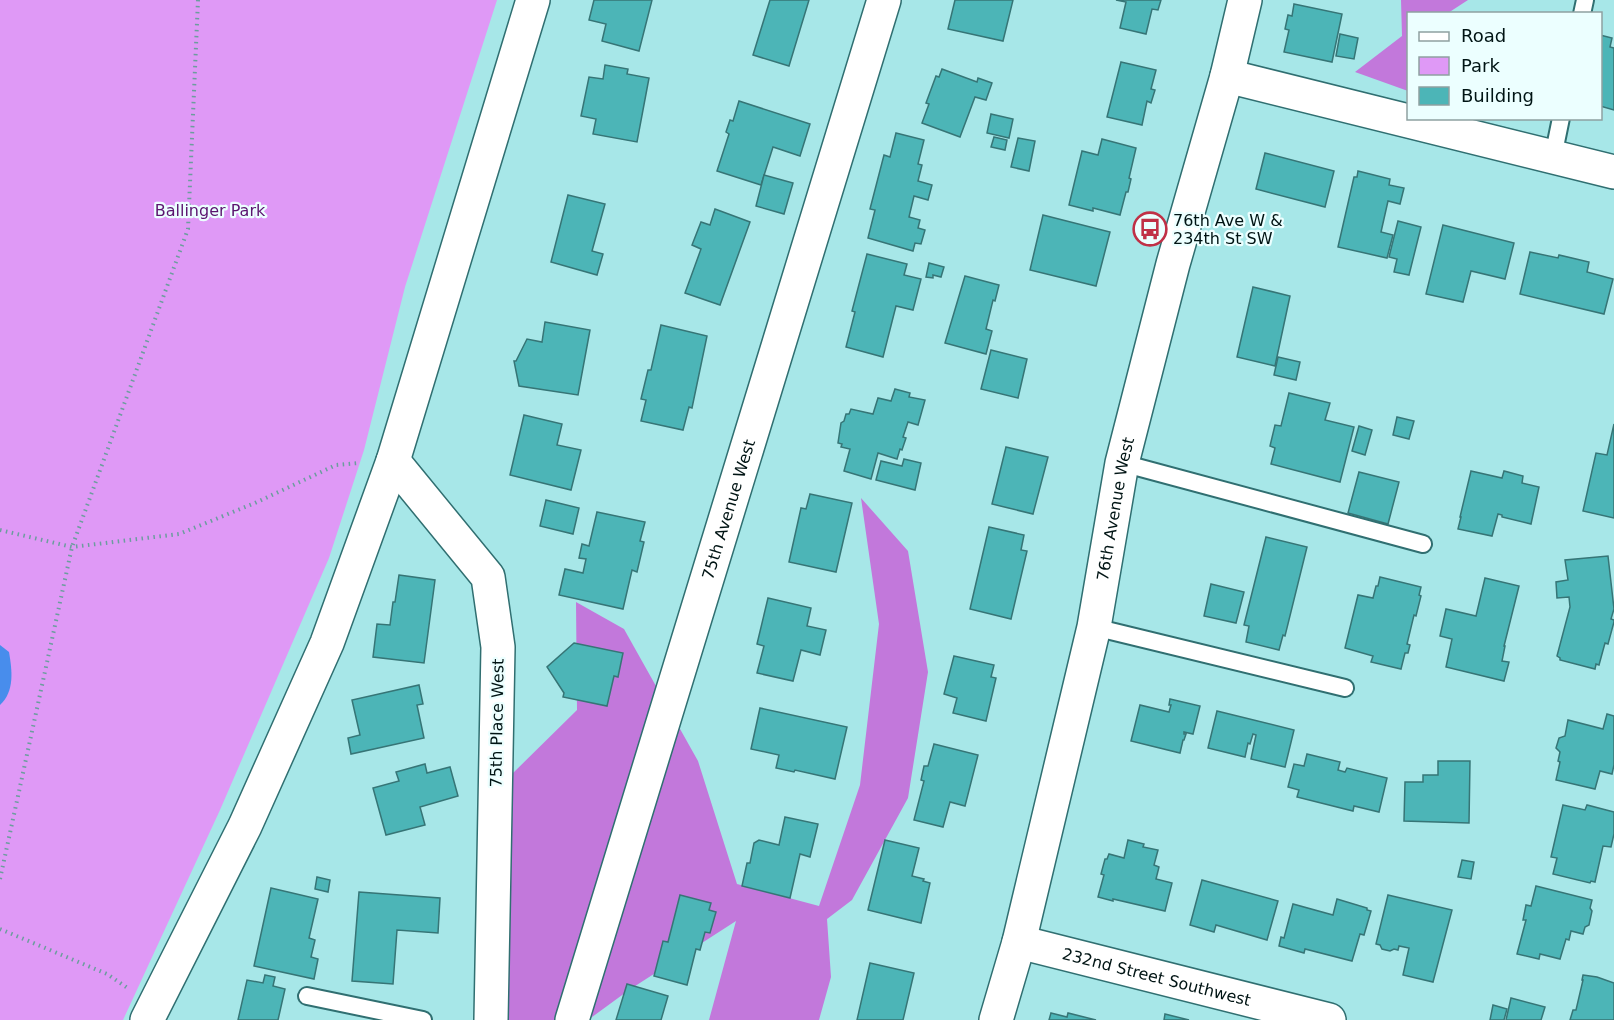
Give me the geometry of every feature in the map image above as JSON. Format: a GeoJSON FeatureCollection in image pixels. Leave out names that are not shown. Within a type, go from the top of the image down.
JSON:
{"type":"FeatureCollection","features":[{"type":"Feature","properties":{"kind":"street"},"geometry":{"type":"LineString","coordinates":[[151,1013],[245,826],[327,643],[393,461],[533,0]]}},
{"type":"Feature","properties":{"kind":"street","name":"75th Avenue West"},"geometry":{"type":"LineString","coordinates":[[572,1020],[884,0]]}},
{"type":"Feature","properties":{"kind":"street","name":"76th Avenue West"},"geometry":{"type":"LineString","coordinates":[[996,1020],[1019,942],[1094,627],[1122,463],[1173,264],[1227,76],[1245,0]]}},
{"type":"Feature","properties":{"kind":"street"},"geometry":{"type":"LineString","coordinates":[[1227,76],[1614,172]]}},
{"type":"Feature","properties":{"kind":"street","name":"75th Place West"},"geometry":{"type":"LineString","coordinates":[[393,461],[488,577],[498,647],[491,1020]]}},
{"type":"Feature","properties":{"kind":"street","name":"232nd Street Southwest"},"geometry":{"type":"LineString","coordinates":[[1019,942],[1329,1020]]}},
{"type":"Feature","properties":{"kind":"lane"},"geometry":{"type":"LineString","coordinates":[[1553,157],[1561,120]]}},
{"type":"Feature","properties":{"kind":"lane"},"geometry":{"type":"LineString","coordinates":[[1122,463],[1423,544]]}},
{"type":"Feature","properties":{"kind":"lane"},"geometry":{"type":"LineString","coordinates":[[1094,627],[1346,688]]}},
{"type":"Feature","properties":{"kind":"lane"},"geometry":{"type":"LineString","coordinates":[[307,996],[423,1020]]}},
{"type":"Feature","properties":{"kind":"path"},"geometry":{"type":"LineString","coordinates":[[0,879],[72,547],[188,230],[198,0]]}},
{"type":"Feature","properties":{"kind":"path"},"geometry":{"type":"LineString","coordinates":[[0,530],[72,547],[179,534],[255,503],[336,465],[393,461]]}},
{"type":"Feature","properties":{"kind":"path"},"geometry":{"type":"LineString","coordinates":[[0,929],[107,974],[151,1013]]}},
{"type":"Feature","properties":{"kind":"green space","name":"Ballinger Park"},"geometry":{"type":"Polygon","coordinates":[[[0,0],[497,0],[405,287],[364,450],[329,558],[220,810],[123,1020],[0,1020],[0,0]]]}},
{"type":"Feature","properties":{"kind":"shaded area"},"geometry":{"type":"Polygon","coordinates":[[[1401,0],[1468,0],[1450,12],[1407,12],[1407,91],[1355,72],[1402,36],[1401,0]]]}},
{"type":"Feature","properties":{"kind":"shaded area"},"geometry":{"type":"Polygon","coordinates":[[[861,498],[908,551],[928,672],[908,798],[852,900],[827,919],[831,977],[819,1020],[709,1020],[736,921],[629,990],[588,1020],[506,1020],[512,774],[577,710],[576,602],[624,629],[698,761],[737,884],[819,906],[860,785],[879,624],[861,498]]]}},
{"type":"Feature","properties":{"kind":"water"},"geometry":{"type":"Polygon","coordinates":[[[0,645],[9,652],[11,673],[8,693],[0,705],[0,645]]]}},
{"type":"Feature","properties":{"kind":"building"},"geometry":{"type":"Polygon","coordinates":[[[594,0],[652,0],[639,51],[602,41],[606,24],[589,20],[594,0]]]}},
{"type":"Feature","properties":{"kind":"building"},"geometry":{"type":"Polygon","coordinates":[[[770,0],[809,0],[789,66],[753,55],[770,0]]]}},
{"type":"Feature","properties":{"kind":"building"},"geometry":{"type":"Polygon","coordinates":[[[955,0],[1013,0],[1003,41],[948,29],[955,0]]]}},
{"type":"Feature","properties":{"kind":"building"},"geometry":{"type":"Polygon","coordinates":[[[1116,0],[1161,0],[1158,10],[1152,9],[1146,34],[1120,28],[1126,2],[1116,0]]]}},
{"type":"Feature","properties":{"kind":"building"},"geometry":{"type":"Polygon","coordinates":[[[1294,4],[1342,14],[1332,62],[1284,52],[1289,30],[1285,29],[1288,15],[1292,16],[1294,4]]]}},
{"type":"Feature","properties":{"kind":"building"},"geometry":{"type":"Polygon","coordinates":[[[1340,34],[1358,38],[1354,59],[1336,56],[1340,34]]]}},
{"type":"Feature","properties":{"kind":"building"},"geometry":{"type":"Polygon","coordinates":[[[1602,36],[1612,38],[1610,47],[1614,48],[1614,110],[1602,107],[1602,36]]]}},
{"type":"Feature","properties":{"kind":"building"},"geometry":{"type":"Polygon","coordinates":[[[1121,62],[1156,70],[1151,89],[1155,90],[1151,103],[1147,101],[1142,125],[1107,117],[1121,62]]]}},
{"type":"Feature","properties":{"kind":"building"},"geometry":{"type":"Polygon","coordinates":[[[605,65],[628,69],[627,74],[649,78],[637,142],[593,134],[596,119],[581,116],[589,77],[603,79],[605,65]]]}},
{"type":"Feature","properties":{"kind":"building"},"geometry":{"type":"Polygon","coordinates":[[[942,69],[977,82],[978,78],[992,83],[986,100],[975,97],[960,137],[922,123],[929,104],[926,103],[936,76],[939,77],[942,69]]]}},
{"type":"Feature","properties":{"kind":"building"},"geometry":{"type":"Polygon","coordinates":[[[739,101],[810,124],[800,156],[773,147],[761,185],[717,171],[729,134],[726,132],[730,120],[733,121],[739,101]]]}},
{"type":"Feature","properties":{"kind":"building"},"geometry":{"type":"Polygon","coordinates":[[[991,114],[1013,119],[1009,138],[987,133],[991,114]]]}},
{"type":"Feature","properties":{"kind":"building"},"geometry":{"type":"Polygon","coordinates":[[[896,133],[924,140],[918,164],[922,165],[918,181],[932,185],[928,200],[914,196],[909,217],[920,220],[918,228],[925,230],[921,244],[915,243],[913,251],[868,238],[875,210],[870,209],[884,155],[890,157],[896,133]]]}},
{"type":"Feature","properties":{"kind":"building"},"geometry":{"type":"Polygon","coordinates":[[[994,137],[1007,140],[1005,150],[991,147],[994,137]]]}},
{"type":"Feature","properties":{"kind":"building"},"geometry":{"type":"Polygon","coordinates":[[[1018,138],[1035,141],[1029,171],[1011,167],[1018,138]]]}},
{"type":"Feature","properties":{"kind":"building"},"geometry":{"type":"Polygon","coordinates":[[[1102,139],[1136,148],[1128,192],[1126,192],[1120,215],[1069,205],[1082,151],[1098,155],[1102,139]]]}},
{"type":"Feature","properties":{"kind":"building"},"geometry":{"type":"Polygon","coordinates":[[[1265,153],[1334,171],[1325,207],[1256,189],[1265,153]]]}},
{"type":"Feature","properties":{"kind":"building"},"geometry":{"type":"Polygon","coordinates":[[[1358,171],[1390,179],[1389,185],[1404,188],[1400,204],[1388,201],[1381,232],[1393,235],[1387,258],[1338,247],[1354,177],[1357,177],[1358,171]]]}},
{"type":"Feature","properties":{"kind":"building"},"geometry":{"type":"Polygon","coordinates":[[[764,175],[793,183],[784,214],[756,206],[764,175]]]}},
{"type":"Feature","properties":{"kind":"building"},"geometry":{"type":"Polygon","coordinates":[[[568,195],[605,204],[592,251],[603,254],[597,275],[551,262],[568,195]]]}},
{"type":"Feature","properties":{"kind":"building"},"geometry":{"type":"Polygon","coordinates":[[[715,209],[750,222],[720,305],[685,293],[701,249],[692,245],[701,222],[710,225],[715,209]]]}},
{"type":"Feature","properties":{"kind":"building"},"geometry":{"type":"Polygon","coordinates":[[[1043,215],[1110,232],[1096,286],[1030,270],[1043,215]]]}},
{"type":"Feature","properties":{"kind":"building"},"geometry":{"type":"Polygon","coordinates":[[[1398,221],[1421,227],[1409,275],[1394,272],[1397,259],[1389,257],[1398,221]]]}},
{"type":"Feature","properties":{"kind":"building"},"geometry":{"type":"Polygon","coordinates":[[[1443,225],[1514,243],[1505,279],[1471,271],[1463,302],[1426,294],[1443,225]]]}},
{"type":"Feature","properties":{"kind":"building"},"geometry":{"type":"Polygon","coordinates":[[[1530,252],[1558,258],[1559,255],[1589,262],[1587,272],[1613,279],[1604,314],[1520,294],[1530,252]]]}},
{"type":"Feature","properties":{"kind":"building"},"geometry":{"type":"Polygon","coordinates":[[[867,254],[907,264],[904,275],[921,279],[913,310],[896,306],[883,357],[846,347],[855,312],[852,311],[867,254]]]}},
{"type":"Feature","properties":{"kind":"building"},"geometry":{"type":"Polygon","coordinates":[[[929,263],[944,267],[941,277],[933,275],[933,278],[926,277],[929,263]]]}},
{"type":"Feature","properties":{"kind":"building"},"geometry":{"type":"Polygon","coordinates":[[[965,276],[999,285],[986,329],[992,331],[986,354],[945,343],[965,276]]]}},
{"type":"Feature","properties":{"kind":"building"},"geometry":{"type":"Polygon","coordinates":[[[1253,287],[1290,296],[1275,366],[1237,357],[1253,287]]]}},
{"type":"Feature","properties":{"kind":"building"},"geometry":{"type":"Polygon","coordinates":[[[545,322],[590,330],[578,395],[519,386],[514,361],[527,339],[542,342],[545,322]]]}},
{"type":"Feature","properties":{"kind":"building"},"geometry":{"type":"Polygon","coordinates":[[[661,325],[707,336],[692,408],[689,407],[683,430],[641,421],[646,400],[641,399],[648,370],[651,370],[661,325]]]}},
{"type":"Feature","properties":{"kind":"building"},"geometry":{"type":"Polygon","coordinates":[[[991,350],[1027,359],[1018,398],[981,389],[991,350]]]}},
{"type":"Feature","properties":{"kind":"building"},"geometry":{"type":"Polygon","coordinates":[[[1278,357],[1300,362],[1296,380],[1274,375],[1278,357]]]}},
{"type":"Feature","properties":{"kind":"building"},"geometry":{"type":"Polygon","coordinates":[[[895,389],[910,393],[909,397],[925,400],[918,425],[908,422],[903,437],[906,438],[897,459],[878,453],[871,479],[844,471],[850,449],[841,447],[842,444],[838,443],[841,423],[846,414],[849,414],[851,409],[873,414],[878,398],[891,401],[895,389]]]}},
{"type":"Feature","properties":{"kind":"building"},"geometry":{"type":"Polygon","coordinates":[[[1289,393],[1330,403],[1325,420],[1354,427],[1340,482],[1271,464],[1275,448],[1270,446],[1275,425],[1281,426],[1289,393]]]}},
{"type":"Feature","properties":{"kind":"building"},"geometry":{"type":"Polygon","coordinates":[[[524,415],[562,424],[557,445],[581,450],[571,490],[510,475],[524,415]]]}},
{"type":"Feature","properties":{"kind":"building"},"geometry":{"type":"Polygon","coordinates":[[[1397,417],[1414,421],[1409,439],[1393,435],[1397,417]]]}},
{"type":"Feature","properties":{"kind":"building"},"geometry":{"type":"Polygon","coordinates":[[[1614,424],[1614,518],[1583,511],[1596,453],[1607,455],[1614,424]]]}},
{"type":"Feature","properties":{"kind":"building"},"geometry":{"type":"Polygon","coordinates":[[[1359,426],[1372,430],[1365,455],[1352,451],[1359,426]]]}},
{"type":"Feature","properties":{"kind":"building"},"geometry":{"type":"Polygon","coordinates":[[[1006,447],[1048,457],[1033,514],[992,504],[1006,447]]]}},
{"type":"Feature","properties":{"kind":"building"},"geometry":{"type":"Polygon","coordinates":[[[904,459],[921,463],[915,490],[876,480],[881,461],[902,466],[904,459]]]}},
{"type":"Feature","properties":{"kind":"building"},"geometry":{"type":"Polygon","coordinates":[[[1471,471],[1502,478],[1504,471],[1523,476],[1522,483],[1539,487],[1531,524],[1498,514],[1492,536],[1458,529],[1471,471]]]}},
{"type":"Feature","properties":{"kind":"building"},"geometry":{"type":"Polygon","coordinates":[[[1359,472],[1399,482],[1388,524],[1348,513],[1359,472]]]}},
{"type":"Feature","properties":{"kind":"building"},"geometry":{"type":"Polygon","coordinates":[[[810,494],[852,503],[836,572],[789,562],[801,508],[806,509],[810,494]]]}},
{"type":"Feature","properties":{"kind":"building"},"geometry":{"type":"Polygon","coordinates":[[[546,500],[579,508],[573,534],[540,526],[546,500]]]}},
{"type":"Feature","properties":{"kind":"building"},"geometry":{"type":"Polygon","coordinates":[[[597,512],[645,522],[640,541],[644,542],[637,572],[632,570],[623,609],[559,595],[565,569],[583,573],[586,559],[579,558],[582,544],[589,546],[597,512]]]}},
{"type":"Feature","properties":{"kind":"building"},"geometry":{"type":"Polygon","coordinates":[[[989,527],[1024,535],[1021,550],[1027,551],[1011,619],[970,609],[989,527]]]}},
{"type":"Feature","properties":{"kind":"building"},"geometry":{"type":"Polygon","coordinates":[[[1266,537],[1307,547],[1285,636],[1283,635],[1279,650],[1246,642],[1249,626],[1244,625],[1266,537]]]}},
{"type":"Feature","properties":{"kind":"building"},"geometry":{"type":"Polygon","coordinates":[[[1608,556],[1614,609],[1611,619],[1614,622],[1599,665],[1596,664],[1595,669],[1560,660],[1557,656],[1570,607],[1569,597],[1557,598],[1556,582],[1568,580],[1565,560],[1608,556]]]}},
{"type":"Feature","properties":{"kind":"building"},"geometry":{"type":"Polygon","coordinates":[[[399,575],[435,580],[424,663],[373,657],[377,624],[390,625],[399,575]]]}},
{"type":"Feature","properties":{"kind":"building"},"geometry":{"type":"Polygon","coordinates":[[[1380,577],[1421,587],[1419,595],[1421,596],[1407,644],[1410,645],[1408,653],[1405,653],[1401,669],[1371,662],[1373,656],[1345,648],[1358,595],[1373,598],[1380,577]]]}},
{"type":"Feature","properties":{"kind":"building"},"geometry":{"type":"Polygon","coordinates":[[[1485,578],[1519,586],[1504,646],[1502,661],[1509,662],[1504,681],[1446,667],[1452,639],[1440,636],[1446,609],[1476,616],[1485,578]]]}},
{"type":"Feature","properties":{"kind":"building"},"geometry":{"type":"Polygon","coordinates":[[[1211,584],[1244,592],[1236,623],[1204,616],[1211,584]]]}},
{"type":"Feature","properties":{"kind":"building"},"geometry":{"type":"Polygon","coordinates":[[[768,598],[811,608],[807,626],[826,630],[820,655],[801,650],[793,681],[757,673],[764,646],[757,644],[768,598]]]}},
{"type":"Feature","properties":{"kind":"building"},"geometry":{"type":"Polygon","coordinates":[[[574,643],[623,653],[618,677],[614,676],[607,706],[563,697],[564,693],[547,667],[574,643]]]}},
{"type":"Feature","properties":{"kind":"building"},"geometry":{"type":"Polygon","coordinates":[[[954,656],[994,665],[991,677],[996,678],[986,721],[953,713],[957,698],[944,694],[954,656]]]}},
{"type":"Feature","properties":{"kind":"building"},"geometry":{"type":"Polygon","coordinates":[[[419,685],[423,704],[417,705],[424,738],[351,754],[348,738],[360,735],[352,700],[419,685]]]}},
{"type":"Feature","properties":{"kind":"building"},"geometry":{"type":"Polygon","coordinates":[[[1170,699],[1200,706],[1193,734],[1184,732],[1186,734],[1180,753],[1131,741],[1140,705],[1169,712],[1170,699]]]}},
{"type":"Feature","properties":{"kind":"building"},"geometry":{"type":"Polygon","coordinates":[[[760,708],[847,727],[835,779],[776,768],[779,755],[751,749],[760,708]]]}},
{"type":"Feature","properties":{"kind":"building"},"geometry":{"type":"Polygon","coordinates":[[[1217,711],[1294,730],[1285,767],[1251,759],[1256,735],[1253,734],[1245,757],[1208,748],[1217,711]]]}},
{"type":"Feature","properties":{"kind":"building"},"geometry":{"type":"Polygon","coordinates":[[[1607,714],[1614,716],[1612,774],[1600,771],[1595,789],[1556,780],[1560,752],[1556,748],[1559,738],[1565,736],[1568,720],[1603,729],[1607,714]]]}},
{"type":"Feature","properties":{"kind":"building"},"geometry":{"type":"Polygon","coordinates":[[[934,744],[978,755],[965,806],[950,802],[943,827],[914,820],[924,781],[921,780],[924,766],[928,766],[934,744]]]}},
{"type":"Feature","properties":{"kind":"building"},"geometry":{"type":"Polygon","coordinates":[[[1307,754],[1340,762],[1338,770],[1345,772],[1347,768],[1387,778],[1379,812],[1354,806],[1353,811],[1297,797],[1299,790],[1288,787],[1294,764],[1304,766],[1307,754]]]}},
{"type":"Feature","properties":{"kind":"building"},"geometry":{"type":"Polygon","coordinates":[[[1438,761],[1470,761],[1469,823],[1404,821],[1405,782],[1423,782],[1423,775],[1438,775],[1438,761]]]}},
{"type":"Feature","properties":{"kind":"building"},"geometry":{"type":"Polygon","coordinates":[[[425,764],[427,773],[450,767],[458,796],[420,807],[425,825],[386,835],[373,788],[399,781],[396,772],[425,764]]]}},
{"type":"Feature","properties":{"kind":"building"},"geometry":{"type":"Polygon","coordinates":[[[1563,805],[1585,810],[1587,805],[1614,812],[1614,834],[1611,847],[1603,846],[1595,882],[1590,883],[1553,874],[1557,858],[1551,857],[1563,805]]]}},
{"type":"Feature","properties":{"kind":"building"},"geometry":{"type":"Polygon","coordinates":[[[785,817],[818,824],[810,857],[800,854],[790,898],[742,886],[754,843],[759,840],[779,845],[785,817]]]}},
{"type":"Feature","properties":{"kind":"building"},"geometry":{"type":"Polygon","coordinates":[[[885,840],[919,848],[912,876],[930,883],[921,923],[868,910],[885,840]]]}},
{"type":"Feature","properties":{"kind":"building"},"geometry":{"type":"Polygon","coordinates":[[[1128,840],[1144,844],[1143,847],[1158,850],[1154,865],[1159,867],[1156,879],[1172,883],[1165,911],[1098,897],[1104,875],[1101,874],[1105,859],[1109,854],[1124,858],[1128,840]]]}},
{"type":"Feature","properties":{"kind":"building"},"geometry":{"type":"Polygon","coordinates":[[[1462,860],[1474,862],[1471,879],[1458,877],[1462,860]]]}},
{"type":"Feature","properties":{"kind":"building"},"geometry":{"type":"Polygon","coordinates":[[[317,877],[330,880],[328,892],[315,889],[317,877]]]}},
{"type":"Feature","properties":{"kind":"building"},"geometry":{"type":"Polygon","coordinates":[[[1202,880],[1278,901],[1267,940],[1216,925],[1214,932],[1190,925],[1202,880]]]}},
{"type":"Feature","properties":{"kind":"building"},"geometry":{"type":"Polygon","coordinates":[[[1536,886],[1592,900],[1589,925],[1585,927],[1583,934],[1571,931],[1560,959],[1540,954],[1539,959],[1517,954],[1526,920],[1523,920],[1526,905],[1531,906],[1536,886]]]}},
{"type":"Feature","properties":{"kind":"building"},"geometry":{"type":"Polygon","coordinates":[[[271,888],[318,899],[309,938],[315,940],[311,957],[318,959],[314,979],[254,966],[271,888]]]}},
{"type":"Feature","properties":{"kind":"building"},"geometry":{"type":"Polygon","coordinates":[[[359,892],[440,898],[438,933],[397,930],[393,984],[352,981],[359,892]]]}},
{"type":"Feature","properties":{"kind":"building"},"geometry":{"type":"Polygon","coordinates":[[[680,895],[711,903],[709,910],[716,912],[710,933],[705,932],[700,950],[696,949],[687,985],[654,976],[663,941],[668,942],[680,895]]]}},
{"type":"Feature","properties":{"kind":"building"},"geometry":{"type":"Polygon","coordinates":[[[1388,895],[1452,910],[1433,982],[1403,975],[1409,948],[1399,946],[1398,950],[1390,951],[1376,944],[1388,895]]]}},
{"type":"Feature","properties":{"kind":"building"},"geometry":{"type":"Polygon","coordinates":[[[1337,899],[1371,911],[1364,935],[1360,934],[1352,961],[1305,949],[1304,953],[1279,946],[1281,937],[1284,938],[1293,904],[1333,915],[1337,899]]]}},
{"type":"Feature","properties":{"kind":"building"},"geometry":{"type":"Polygon","coordinates":[[[870,963],[914,973],[903,1020],[857,1020],[870,963]]]}},
{"type":"Feature","properties":{"kind":"building"},"geometry":{"type":"Polygon","coordinates":[[[265,975],[275,977],[273,986],[285,989],[278,1020],[238,1020],[247,980],[263,983],[265,975]]]}},
{"type":"Feature","properties":{"kind":"building"},"geometry":{"type":"Polygon","coordinates":[[[1583,975],[1614,983],[1614,1020],[1570,1020],[1573,1010],[1576,1010],[1583,975]]]}},
{"type":"Feature","properties":{"kind":"building"},"geometry":{"type":"Polygon","coordinates":[[[627,984],[668,996],[661,1020],[616,1020],[627,984]]]}},
{"type":"Feature","properties":{"kind":"building"},"geometry":{"type":"Polygon","coordinates":[[[1511,998],[1545,1007],[1541,1020],[1506,1020],[1511,998]]]}},
{"type":"Feature","properties":{"kind":"building"},"geometry":{"type":"Polygon","coordinates":[[[1493,1005],[1507,1009],[1504,1020],[1490,1020],[1493,1005]]]}},
{"type":"Feature","properties":{"kind":"building"},"geometry":{"type":"Polygon","coordinates":[[[1051,1013],[1067,1017],[1068,1013],[1096,1020],[1049,1020],[1051,1013]]]}},
{"type":"Feature","properties":{"kind":"building"},"geometry":{"type":"Polygon","coordinates":[[[1165,1014],[1189,1020],[1164,1020],[1165,1014]]]}},
{"type":"Feature","properties":{"kind":"place","name":"76th Ave W & 234th St SW"},"geometry":{"type":"Point","coordinates":[1150,229]}}]}
